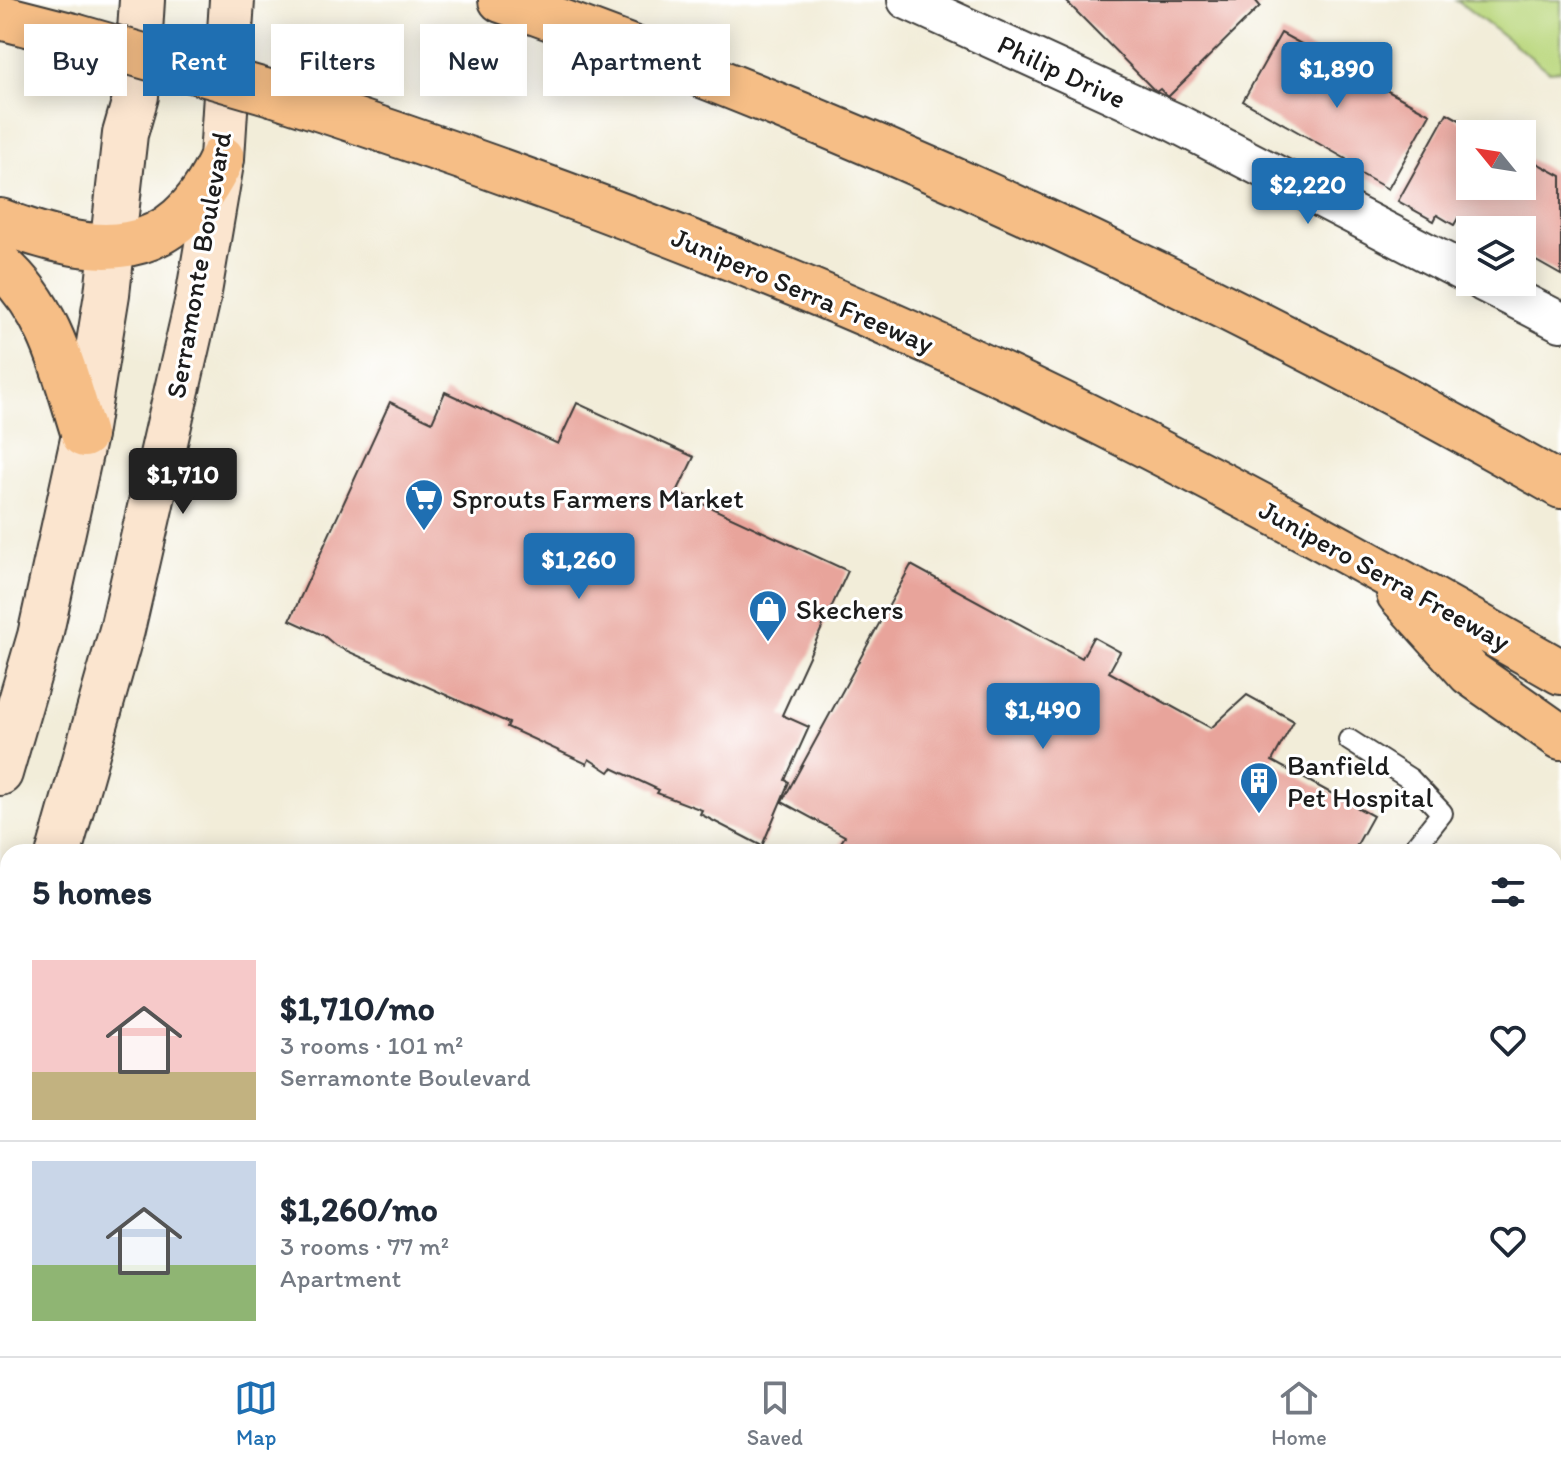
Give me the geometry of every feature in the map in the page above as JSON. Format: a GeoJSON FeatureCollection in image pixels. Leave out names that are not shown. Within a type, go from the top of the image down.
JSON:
{"type":"FeatureCollection","features":[{"type":"Feature","properties":{"kind":"highway"},"geometry":{"type":"LineString","coordinates":[[501,0],[754,94],[1032,213],[1275,330],[1561,486]]}},
{"type":"Feature","properties":{"kind":"highway","name":"Junipero Serra Freeway"},"geometry":{"type":"LineString","coordinates":[[0,17],[275,94],[536,182],[802,287],[1062,404],[1373,566],[1561,672]]}},
{"type":"Feature","properties":{"kind":"highway"},"geometry":{"type":"LineString","coordinates":[[0,221],[79,246],[113,248],[163,231],[188,212],[209,186],[222,158]]}},
{"type":"Feature","properties":{"kind":"highway"},"geometry":{"type":"LineString","coordinates":[[0,265],[20,282],[51,329],[84,435]]}},
{"type":"Feature","properties":{"kind":"highway"},"geometry":{"type":"LineString","coordinates":[[1373,566],[1470,673],[1561,737]]}},
{"type":"Feature","properties":{"kind":"main road"},"geometry":{"type":"LineString","coordinates":[[0,773],[43,622],[84,435],[113,248],[125,134],[136,96],[142,0]]}},
{"type":"Feature","properties":{"kind":"main road","name":"Serramonte Boulevard"},"geometry":{"type":"LineString","coordinates":[[61,844],[125,619],[198,298],[222,158],[232,0]]}},
{"type":"Feature","properties":{"kind":"street","name":"Philip Drive"},"geometry":{"type":"LineString","coordinates":[[912,1],[1174,122],[1456,268]]}},
{"type":"Feature","properties":{"kind":"street"},"geometry":{"type":"LineString","coordinates":[[1510,296],[1561,322]]}},
{"type":"Feature","properties":{"kind":"lane"},"geometry":{"type":"LineString","coordinates":[[1349,740],[1410,779],[1442,813],[1417,844]]}},
{"type":"Feature","properties":{"kind":"green space"},"geometry":{"type":"Polygon","coordinates":[[[1456,0],[1561,0],[1561,70],[1549,71],[1456,0]]]}},
{"type":"Feature","properties":{"kind":"building"},"geometry":{"type":"Polygon","coordinates":[[[1065,0],[1255,0],[1260,6],[1168,97],[1160,89],[1156,92],[1065,0]]]}},
{"type":"Feature","properties":{"kind":"building"},"geometry":{"type":"Polygon","coordinates":[[[1281,33],[1430,114],[1388,189],[1343,164],[1346,159],[1243,101],[1281,33]]]}},
{"type":"Feature","properties":{"kind":"building"},"geometry":{"type":"Polygon","coordinates":[[[1447,113],[1460,120],[1456,120],[1456,200],[1536,200],[1536,163],[1561,176],[1561,275],[1536,261],[1536,216],[1456,216],[1454,225],[1437,215],[1434,221],[1398,201],[1447,113]]]}},
{"type":"Feature","properties":{"kind":"building"},"geometry":{"type":"Polygon","coordinates":[[[445,392],[558,444],[577,403],[694,457],[677,492],[848,571],[782,715],[809,727],[785,780],[789,782],[763,844],[700,814],[702,810],[657,793],[659,790],[612,768],[609,772],[589,759],[587,764],[507,727],[509,723],[336,646],[323,635],[290,620],[390,402],[432,422],[445,392]]]}},
{"type":"Feature","properties":{"kind":"building"},"geometry":{"type":"Polygon","coordinates":[[[911,565],[1082,658],[1093,637],[1120,652],[1109,672],[1211,728],[1247,695],[1294,721],[1272,761],[1373,816],[1357,844],[840,844],[845,836],[782,802],[911,565]]]}},
{"type":"Feature","properties":{"kind":"place","name":"Sprouts Farmers Market"},"geometry":{"type":"Point","coordinates":[424,532]}},
{"type":"Feature","properties":{"kind":"place","name":"Skechers"},"geometry":{"type":"Point","coordinates":[768,643]}},
{"type":"Feature","properties":{"kind":"place","name":"Banfield Pet Hospital"},"geometry":{"type":"Point","coordinates":[1259,815]}}]}
